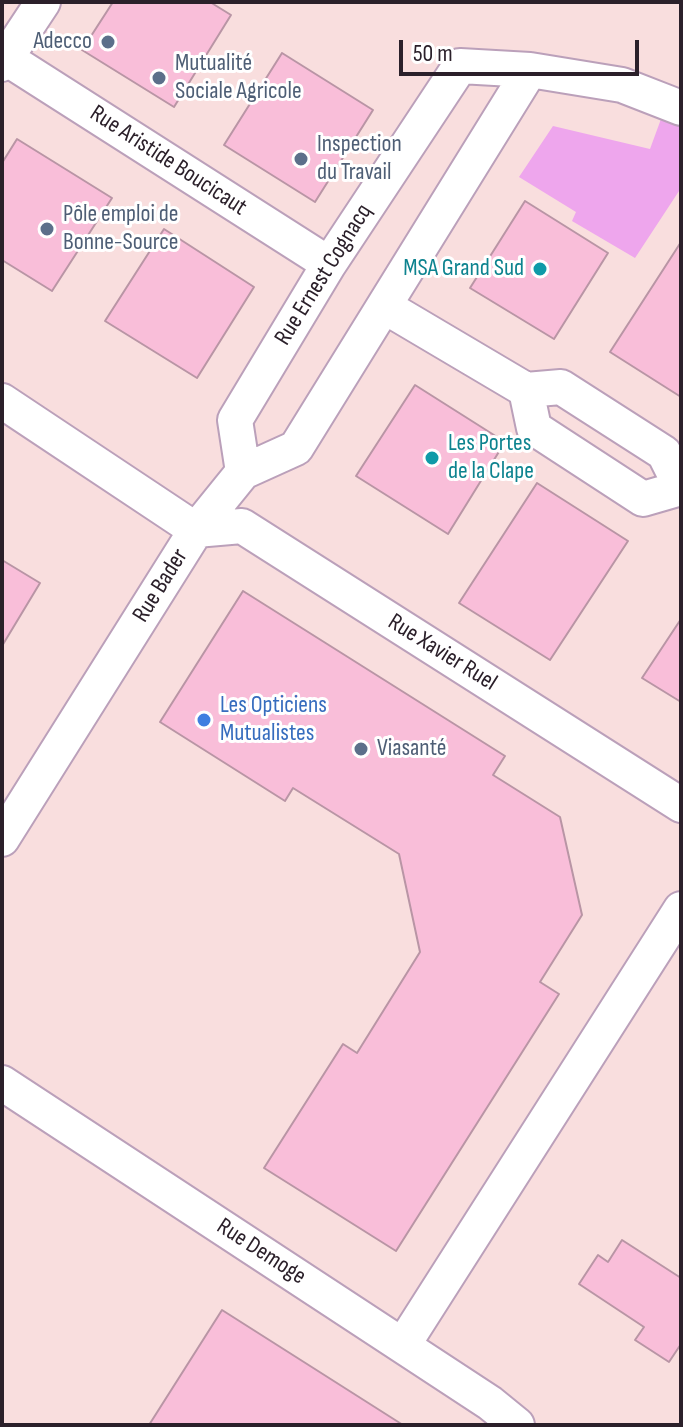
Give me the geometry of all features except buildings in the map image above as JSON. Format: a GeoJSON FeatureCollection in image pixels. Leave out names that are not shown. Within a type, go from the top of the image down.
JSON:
{"type":"FeatureCollection","features":[{"type":"Feature","properties":{"kind":"street","name":"Rue Aristide Boucicaut"},"geometry":{"type":"LineString","coordinates":[[43,2],[4,61],[329,264]]}},
{"type":"Feature","properties":{"kind":"street","name":"Rue Ernest Cognacq"},"geometry":{"type":"LineString","coordinates":[[243,472],[235,420],[329,264],[460,66],[530,70],[622,85],[681,108]]}},
{"type":"Feature","properties":{"kind":"street"},"geometry":{"type":"LineString","coordinates":[[196,530],[243,472],[296,448],[530,70]]}},
{"type":"Feature","properties":{"kind":"street"},"geometry":{"type":"LineString","coordinates":[[384,306],[526,390],[561,387],[664,453],[681,488],[643,499],[534,428],[526,390]]}},
{"type":"Feature","properties":{"kind":"street","name":"Rue Bader"},"geometry":{"type":"LineString","coordinates":[[2,401],[196,530],[2,839]]}},
{"type":"Feature","properties":{"kind":"street","name":"Rue Xavier Ruel"},"geometry":{"type":"LineString","coordinates":[[196,530],[242,526],[681,805]]}},
{"type":"Feature","properties":{"kind":"street"},"geometry":{"type":"LineString","coordinates":[[403,1345],[681,909]]}},
{"type":"Feature","properties":{"kind":"street","name":"Rue Demoge"},"geometry":{"type":"LineString","coordinates":[[2,1083],[403,1345],[490,1403],[517,1425]]}},
{"type":"Feature","properties":{"kind":"shaded area"},"geometry":{"type":"Polygon","coordinates":[[[2,2],[681,2],[681,1425],[2,1425],[2,2]]]}},
{"type":"Feature","properties":{"kind":"shaded area"},"geometry":{"type":"Polygon","coordinates":[[[661,119],[681,127],[681,188],[635,258],[572,221],[576,212],[519,177],[553,126],[650,149],[661,119]]]}},
{"type":"Feature","properties":{"kind":"place","name":"Adecco"},"geometry":{"type":"Point","coordinates":[108,42]}},
{"type":"Feature","properties":{"kind":"place","name":"Mutualité Sociale Agricole"},"geometry":{"type":"Point","coordinates":[159,78]}},
{"type":"Feature","properties":{"kind":"place","name":"Inspection du Travail"},"geometry":{"type":"Point","coordinates":[301,159]}},
{"type":"Feature","properties":{"kind":"place","name":"Pôle emploi de Bonne-Source"},"geometry":{"type":"Point","coordinates":[47,229]}},
{"type":"Feature","properties":{"kind":"place","name":"MSA Grand Sud"},"geometry":{"type":"Point","coordinates":[540,269]}},
{"type":"Feature","properties":{"kind":"place","name":"Les Portes de la Clape"},"geometry":{"type":"Point","coordinates":[432,458]}},
{"type":"Feature","properties":{"kind":"place","name":"Les Opticiens Mutualistes"},"geometry":{"type":"Point","coordinates":[204,720]}},
{"type":"Feature","properties":{"kind":"place","name":"Viasanté"},"geometry":{"type":"Point","coordinates":[361,749]}}]}
